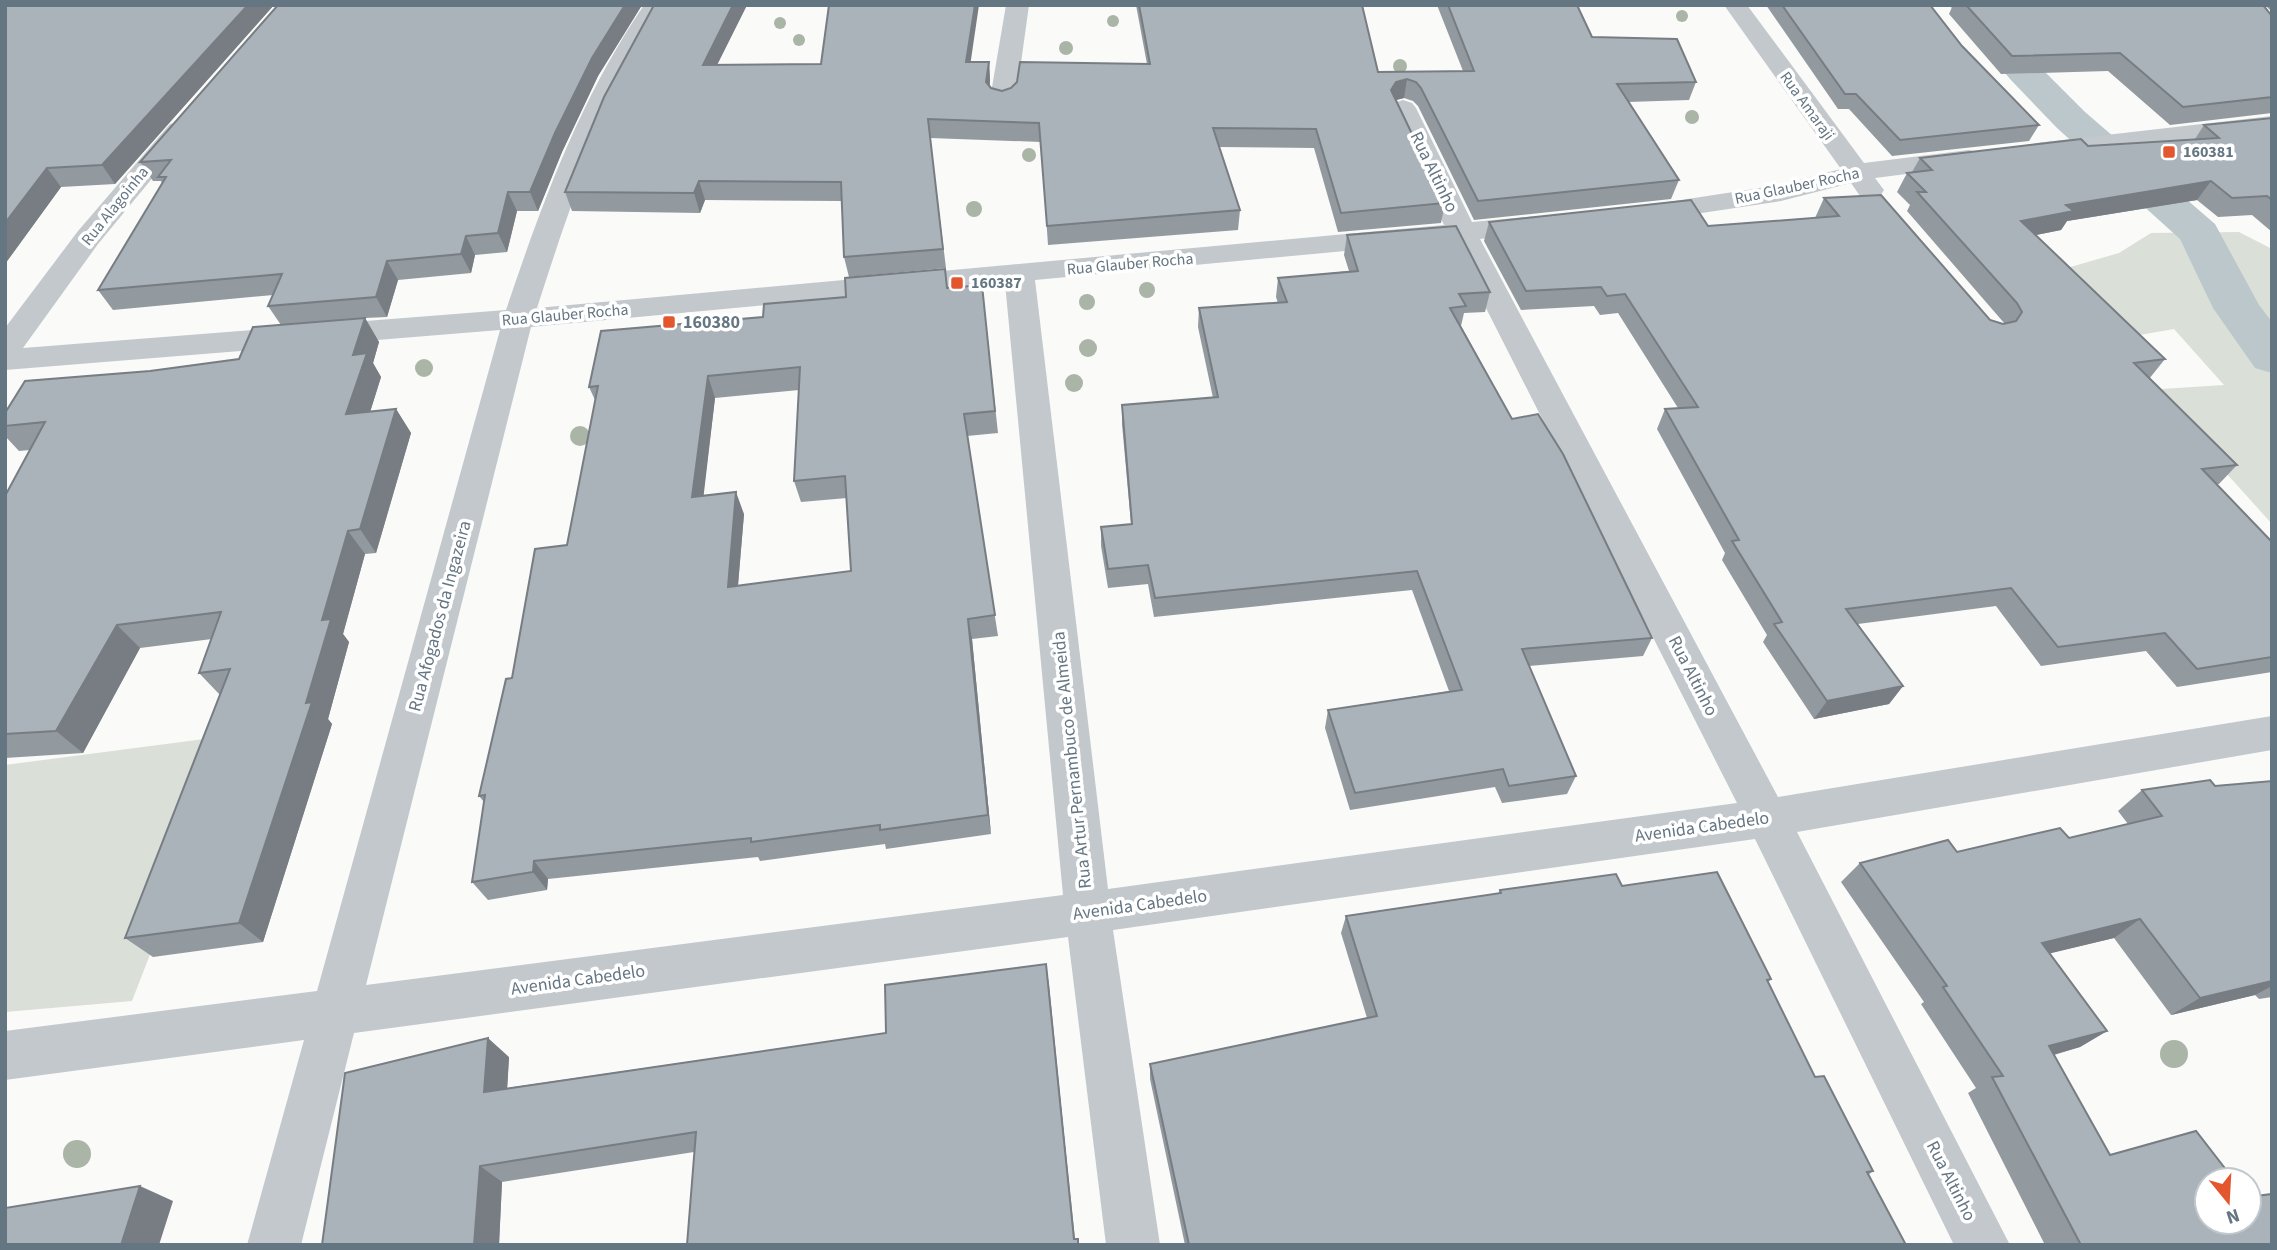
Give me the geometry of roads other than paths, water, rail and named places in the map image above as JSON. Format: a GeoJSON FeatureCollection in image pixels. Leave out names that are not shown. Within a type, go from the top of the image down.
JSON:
{"type":"FeatureCollection","features":[{"type":"Feature","properties":{"kind":"street","name":"Rua Afogados da Ingazeira"},"geometry":{"type":"LineString","coordinates":[[274,1245],[518,319],[554,210],[591,124],[621,61],[656,5]]}},
{"type":"Feature","properties":{"kind":"street"},"geometry":{"type":"LineString","coordinates":[[1003,99],[1018,5]]}},
{"type":"Feature","properties":{"kind":"street","name":"Rua Amaraji"},"geometry":{"type":"LineString","coordinates":[[1735,5],[1854,173],[1891,215]]}},
{"type":"Feature","properties":{"kind":"street","name":"Rua Altinho"},"geometry":{"type":"LineString","coordinates":[[1403,108],[1462,232],[1767,818],[1983,1245]]}},
{"type":"Feature","properties":{"kind":"street","name":"Rua Alagoinha"},"geometry":{"type":"LineString","coordinates":[[5,351],[36,305],[104,218],[192,116]]}},
{"type":"Feature","properties":{"kind":"street","name":"Rua Glauber Rocha"},"geometry":{"type":"LineString","coordinates":[[1620,218],[1782,193],[1854,173],[1901,165],[2000,155],[2055,142],[2136,141],[2260,125]]}},
{"type":"Feature","properties":{"kind":"street"},"geometry":{"type":"LineString","coordinates":[[2260,125],[2272,144]]}},
{"type":"Feature","properties":{"kind":"street","name":"Rua Glauber Rocha"},"geometry":{"type":"LineString","coordinates":[[5,360],[518,319],[1567,222]]}},
{"type":"Feature","properties":{"kind":"street","name":"Rua Artur Pernambuco de Almeida"},"geometry":{"type":"LineString","coordinates":[[1019,274],[1088,913],[1133,1245]]}},
{"type":"Feature","properties":{"kind":"street","name":"Avenida Cabedelo"},"geometry":{"type":"LineString","coordinates":[[5,1056],[1088,913],[1767,818],[2272,733]]}},
{"type":"Feature","properties":{"kind":"waterway"},"geometry":{"type":"LineString","coordinates":[[1967,5],[2023,71],[2071,120],[2199,233],[2237,308],[2272,357]]}},
{"type":"Feature","properties":{"kind":"place","name":"160381"},"geometry":{"type":"Point","coordinates":[2169,152]}},
{"type":"Feature","properties":{"kind":"place","name":"160387"},"geometry":{"type":"Point","coordinates":[957,283]}},
{"type":"Feature","properties":{"kind":"place","name":"160380"},"geometry":{"type":"Point","coordinates":[669,322]}}]}
